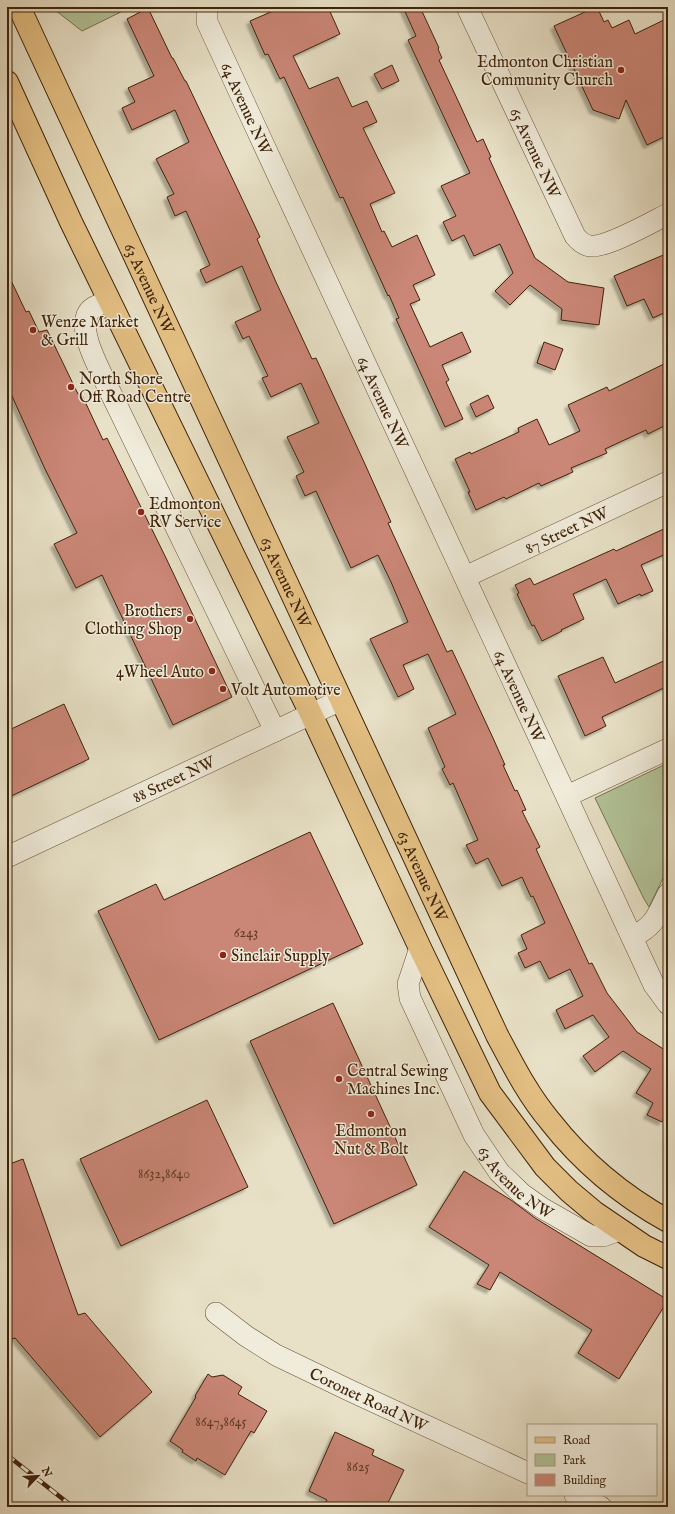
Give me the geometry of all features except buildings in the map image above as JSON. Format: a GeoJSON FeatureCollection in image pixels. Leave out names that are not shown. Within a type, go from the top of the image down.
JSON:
{"type":"FeatureCollection","features":[{"type":"Feature","properties":{"kind":"main road","name":"63 Avenue NW"},"geometry":{"type":"LineString","coordinates":[[19,7],[340,700],[497,1035],[514,1068],[549,1120],[570,1146],[597,1171],[622,1191],[668,1221]]}},
{"type":"Feature","properties":{"kind":"main road","name":"63 Avenue NW"},"geometry":{"type":"LineString","coordinates":[[7,83],[71,222],[311,714],[420,948],[490,1092],[545,1167],[579,1200],[594,1212],[647,1248]]}},
{"type":"Feature","properties":{"kind":"main road"},"geometry":{"type":"LineString","coordinates":[[647,1248],[668,1258]]}},
{"type":"Feature","properties":{"kind":"main road"},"geometry":{"type":"LineString","coordinates":[[647,1248],[668,1269]]}},
{"type":"Feature","properties":{"kind":"street","name":"64 Avenue NW"},"geometry":{"type":"LineString","coordinates":[[207,7],[207,22],[654,985],[668,1004]]}},
{"type":"Feature","properties":{"kind":"street","name":"65 Avenue NW"},"geometry":{"type":"LineString","coordinates":[[468,7],[574,236],[579,242],[591,246],[612,241],[668,214]]}},
{"type":"Feature","properties":{"kind":"street"},"geometry":{"type":"LineString","coordinates":[[109,300],[94,307],[88,313],[85,326],[89,345],[275,731]]}},
{"type":"Feature","properties":{"kind":"street","name":"87 Street NW"},"geometry":{"type":"LineString","coordinates":[[465,577],[668,482]]}},
{"type":"Feature","properties":{"kind":"street","name":"88 Street NW"},"geometry":{"type":"LineString","coordinates":[[7,857],[340,700]]}},
{"type":"Feature","properties":{"kind":"street"},"geometry":{"type":"LineString","coordinates":[[567,796],[668,749]]}},
{"type":"Feature","properties":{"kind":"street"},"geometry":{"type":"LineString","coordinates":[[632,937],[642,932],[651,924],[657,916],[668,894]]}},
{"type":"Feature","properties":{"kind":"street","name":"63 Avenue NW"},"geometry":{"type":"LineString","coordinates":[[420,948],[408,984],[410,998],[474,1135],[490,1160],[499,1172],[522,1194],[571,1226],[591,1236],[603,1236],[620,1230]]}},
{"type":"Feature","properties":{"kind":"street","name":"Coronet Road NW"},"geometry":{"type":"LineString","coordinates":[[216,1313],[246,1336],[276,1355],[527,1473]]}},
{"type":"Feature","properties":{"kind":"street"},"geometry":{"type":"LineString","coordinates":[[577,1496],[601,1507]]}},
{"type":"Feature","properties":{"kind":"green space"},"geometry":{"type":"Polygon","coordinates":[[[54,7],[131,7],[82,31],[55,10],[54,7]]]}},
{"type":"Feature","properties":{"kind":"green space"},"geometry":{"type":"Polygon","coordinates":[[[668,763],[668,868],[649,907],[595,798],[668,763]]]}},
{"type":"Feature","properties":{"kind":"railway"},"geometry":{"type":"LineString","coordinates":[[7,1455],[73,1507]]}},
{"type":"Feature","properties":{"kind":"place","name":"Edmonton Christian Community Church"},"geometry":{"type":"Point","coordinates":[621,70]}},
{"type":"Feature","properties":{"kind":"place","name":"Wenze Market & Grill"},"geometry":{"type":"Point","coordinates":[33,330]}},
{"type":"Feature","properties":{"kind":"place","name":"North Shore Off Road Centre"},"geometry":{"type":"Point","coordinates":[71,387]}},
{"type":"Feature","properties":{"kind":"place","name":"Edmonton RV Service"},"geometry":{"type":"Point","coordinates":[141,512]}},
{"type":"Feature","properties":{"kind":"place","name":"Brothers Clothing Shop"},"geometry":{"type":"Point","coordinates":[190,619]}},
{"type":"Feature","properties":{"kind":"place","name":"4Wheel Auto"},"geometry":{"type":"Point","coordinates":[212,671]}},
{"type":"Feature","properties":{"kind":"place","name":"Volt Automotive"},"geometry":{"type":"Point","coordinates":[223,689]}},
{"type":"Feature","properties":{"kind":"place","name":"Sinclair Supply"},"geometry":{"type":"Point","coordinates":[223,955]}},
{"type":"Feature","properties":{"kind":"place","name":"Central Sewing Machines Inc."},"geometry":{"type":"Point","coordinates":[339,1079]}},
{"type":"Feature","properties":{"kind":"place","name":"Edmonton Nut & Bolt"},"geometry":{"type":"Point","coordinates":[371,1114]}}]}
